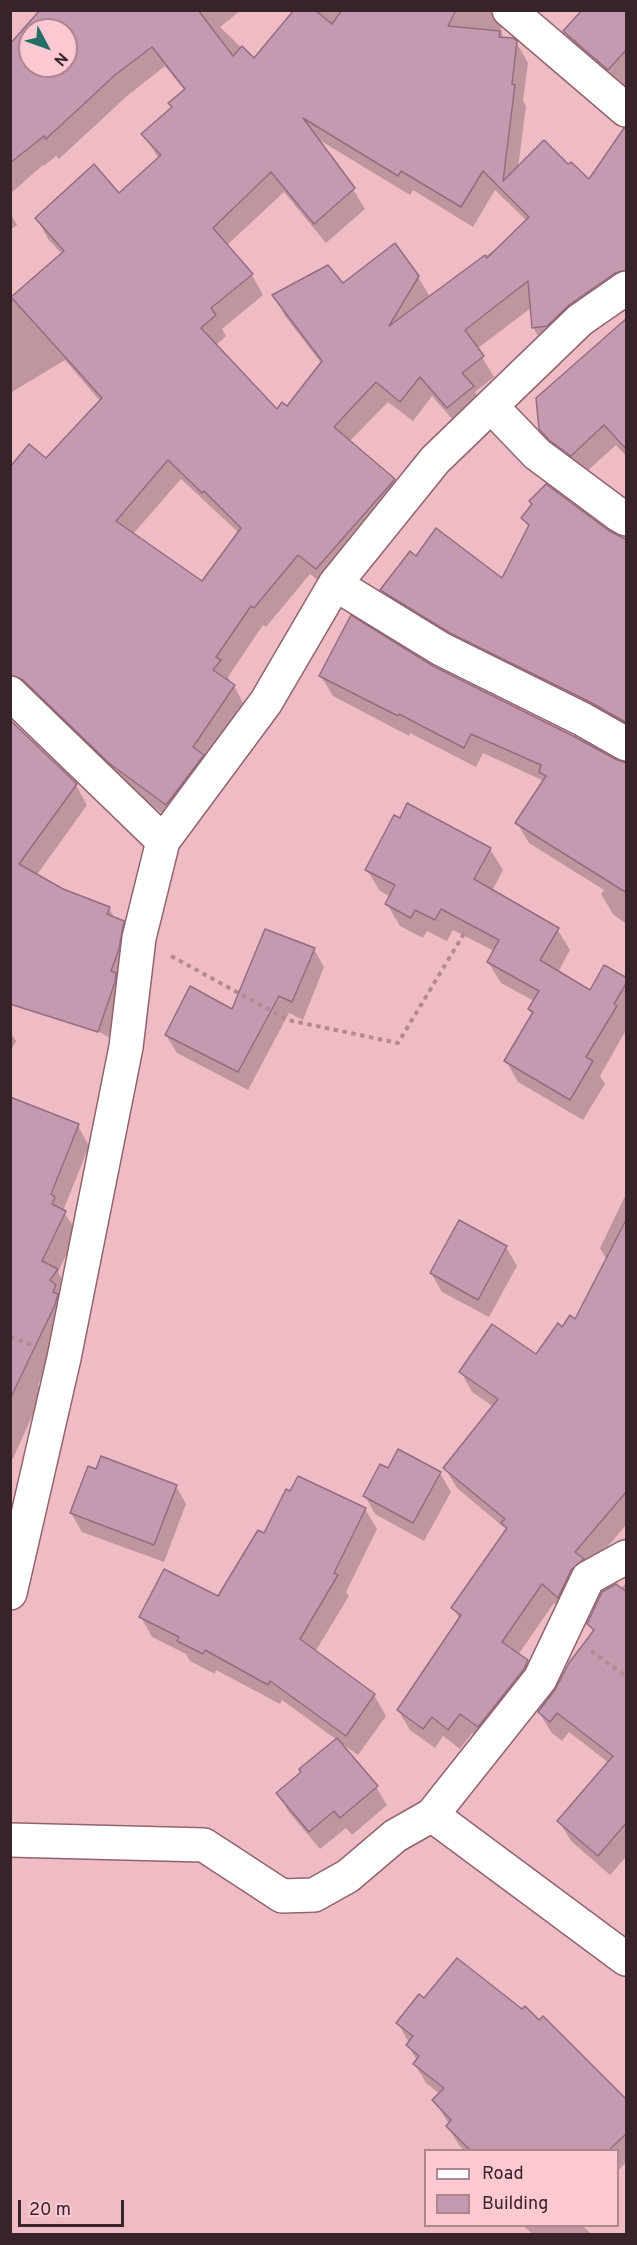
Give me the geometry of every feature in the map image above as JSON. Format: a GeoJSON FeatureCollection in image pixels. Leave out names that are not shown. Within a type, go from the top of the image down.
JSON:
{"type":"FeatureCollection","features":[{"type":"Feature","properties":{"kind":"street"},"geometry":{"type":"LineString","coordinates":[[509,10],[627,110]]}},
{"type":"Feature","properties":{"kind":"street"},"geometry":{"type":"LineString","coordinates":[[10,1593],[64,1358],[126,1047],[139,938],[163,841],[266,702],[335,584],[435,460],[580,320],[627,288]]}},
{"type":"Feature","properties":{"kind":"street"},"geometry":{"type":"LineString","coordinates":[[491,406],[537,454],[627,519]]}},
{"type":"Feature","properties":{"kind":"street"},"geometry":{"type":"LineString","coordinates":[[335,584],[441,649],[627,744]]}},
{"type":"Feature","properties":{"kind":"street"},"geometry":{"type":"LineString","coordinates":[[10,693],[163,841]]}},
{"type":"Feature","properties":{"kind":"street"},"geometry":{"type":"LineString","coordinates":[[10,1840],[204,1845],[282,1896],[314,1895],[348,1876],[395,1836],[432,1815],[540,1679],[588,1578],[627,1557]]}},
{"type":"Feature","properties":{"kind":"street"},"geometry":{"type":"LineString","coordinates":[[432,1815],[627,1959]]}},
{"type":"Feature","properties":{"kind":"path"},"geometry":{"type":"LineString","coordinates":[[139,938],[288,1020],[398,1043],[465,932]]}},
{"type":"Feature","properties":{"kind":"path"},"geometry":{"type":"LineString","coordinates":[[562,1630],[627,1676]]}},
{"type":"Feature","properties":{"kind":"building"},"geometry":{"type":"Polygon","coordinates":[[[40,10],[198,10],[233,56],[242,46],[254,58],[294,10],[315,10],[332,24],[342,10],[456,10],[448,26],[500,31],[499,37],[513,38],[517,41],[512,84],[515,85],[503,181],[544,140],[568,164],[571,162],[589,179],[624,128],[627,128],[627,270],[615,273],[569,305],[547,326],[532,328],[528,281],[465,330],[484,356],[462,373],[474,386],[447,408],[420,377],[400,402],[376,382],[334,427],[395,479],[316,569],[298,555],[254,608],[251,606],[216,657],[221,660],[213,670],[235,685],[193,747],[204,755],[166,805],[110,764],[23,680],[10,675],[10,467],[29,444],[46,458],[102,398],[11,297],[64,251],[35,218],[94,164],[119,193],[161,155],[141,134],[172,107],[168,103],[185,89],[152,47],[115,75],[46,139],[44,136],[10,163],[10,44],[18,35],[18,78],[78,78],[78,18],[33,18],[40,10]],[[303,118],[355,188],[314,224],[271,172],[213,228],[253,274],[211,308],[216,315],[201,328],[277,409],[282,402],[287,406],[322,361],[272,295],[328,265],[343,283],[395,243],[419,276],[389,326],[485,255],[487,258],[529,217],[483,171],[461,207],[401,171],[398,176],[303,118]],[[168,460],[116,521],[202,581],[241,528],[204,491],[202,493],[168,460]]]}},
{"type":"Feature","properties":{"kind":"building"},"geometry":{"type":"Polygon","coordinates":[[[582,10],[627,10],[627,49],[608,70],[563,31],[582,10]]]}},
{"type":"Feature","properties":{"kind":"building"},"geometry":{"type":"Polygon","coordinates":[[[627,318],[627,450],[604,425],[571,456],[549,440],[539,429],[536,398],[627,318]]]}},
{"type":"Feature","properties":{"kind":"building"},"geometry":{"type":"Polygon","coordinates":[[[546,484],[608,530],[627,540],[627,723],[590,702],[450,633],[380,590],[410,551],[416,556],[436,528],[502,578],[529,525],[521,518],[532,504],[529,501],[546,484]]]}},
{"type":"Feature","properties":{"kind":"building"},"geometry":{"type":"Polygon","coordinates":[[[351,615],[433,666],[627,763],[627,893],[515,823],[546,776],[539,772],[541,765],[471,734],[464,748],[319,676],[351,615]]]}},
{"type":"Feature","properties":{"kind":"building"},"geometry":{"type":"Polygon","coordinates":[[[10,720],[77,784],[19,864],[63,889],[110,907],[107,914],[124,921],[119,949],[111,971],[116,973],[115,982],[98,1032],[10,1004],[10,720]]]}},
{"type":"Feature","properties":{"kind":"building"},"geometry":{"type":"Polygon","coordinates":[[[407,803],[491,848],[474,879],[559,928],[540,960],[590,990],[604,965],[627,978],[614,1004],[617,1006],[586,1057],[593,1061],[570,1100],[504,1061],[533,1012],[528,1009],[539,991],[487,962],[499,940],[441,909],[435,920],[415,910],[411,918],[385,904],[395,885],[365,870],[394,815],[400,818],[407,803]]]}},
{"type":"Feature","properties":{"kind":"building"},"geometry":{"type":"Polygon","coordinates":[[[265,929],[315,948],[292,1002],[279,996],[238,1072],[165,1035],[190,986],[232,1009],[265,929]]]}},
{"type":"Feature","properties":{"kind":"building"},"geometry":{"type":"Polygon","coordinates":[[[10,1097],[79,1124],[51,1194],[55,1197],[52,1204],[66,1211],[42,1261],[58,1269],[50,1280],[56,1285],[53,1292],[58,1294],[55,1305],[10,1399],[10,1097]]]}},
{"type":"Feature","properties":{"kind":"building"},"geometry":{"type":"Polygon","coordinates":[[[627,1218],[627,1491],[575,1552],[584,1559],[571,1570],[558,1598],[542,1584],[502,1642],[528,1660],[524,1669],[478,1727],[460,1714],[448,1730],[432,1717],[423,1729],[397,1710],[461,1615],[451,1608],[507,1528],[501,1523],[505,1519],[443,1468],[498,1399],[459,1372],[492,1324],[536,1354],[558,1323],[562,1327],[570,1315],[575,1319],[627,1218]]]}},
{"type":"Feature","properties":{"kind":"building"},"geometry":{"type":"Polygon","coordinates":[[[459,1220],[507,1246],[478,1300],[430,1273],[459,1220]]]}},
{"type":"Feature","properties":{"kind":"building"},"geometry":{"type":"Polygon","coordinates":[[[398,1449],[441,1472],[413,1523],[363,1496],[380,1464],[388,1468],[398,1449]]]}},
{"type":"Feature","properties":{"kind":"building"},"geometry":{"type":"Polygon","coordinates":[[[101,1456],[177,1485],[154,1545],[70,1513],[88,1466],[96,1469],[101,1456]]]}},
{"type":"Feature","properties":{"kind":"building"},"geometry":{"type":"Polygon","coordinates":[[[298,1476],[366,1508],[334,1573],[338,1575],[300,1639],[375,1694],[346,1736],[270,1681],[268,1685],[205,1650],[203,1654],[177,1641],[179,1637],[139,1617],[164,1569],[218,1596],[258,1530],[264,1533],[286,1489],[290,1491],[298,1476]]]}},
{"type":"Feature","properties":{"kind":"building"},"geometry":{"type":"Polygon","coordinates":[[[616,1584],[627,1592],[627,1822],[598,1856],[557,1821],[613,1756],[557,1713],[550,1722],[538,1712],[555,1690],[569,1663],[594,1630],[587,1624],[602,1592],[616,1584]]]}},
{"type":"Feature","properties":{"kind":"building"},"geometry":{"type":"Polygon","coordinates":[[[337,1738],[378,1786],[340,1818],[334,1811],[309,1832],[276,1793],[301,1772],[299,1769],[337,1738]]]}},
{"type":"Feature","properties":{"kind":"building"},"geometry":{"type":"Polygon","coordinates":[[[457,1958],[522,2009],[525,2006],[539,2020],[543,2016],[627,2100],[627,2133],[610,2149],[469,2149],[446,2126],[451,2120],[432,2100],[444,2088],[413,2064],[419,2056],[406,2045],[413,2036],[396,2023],[419,1994],[424,1998],[457,1958]]]}}]}
